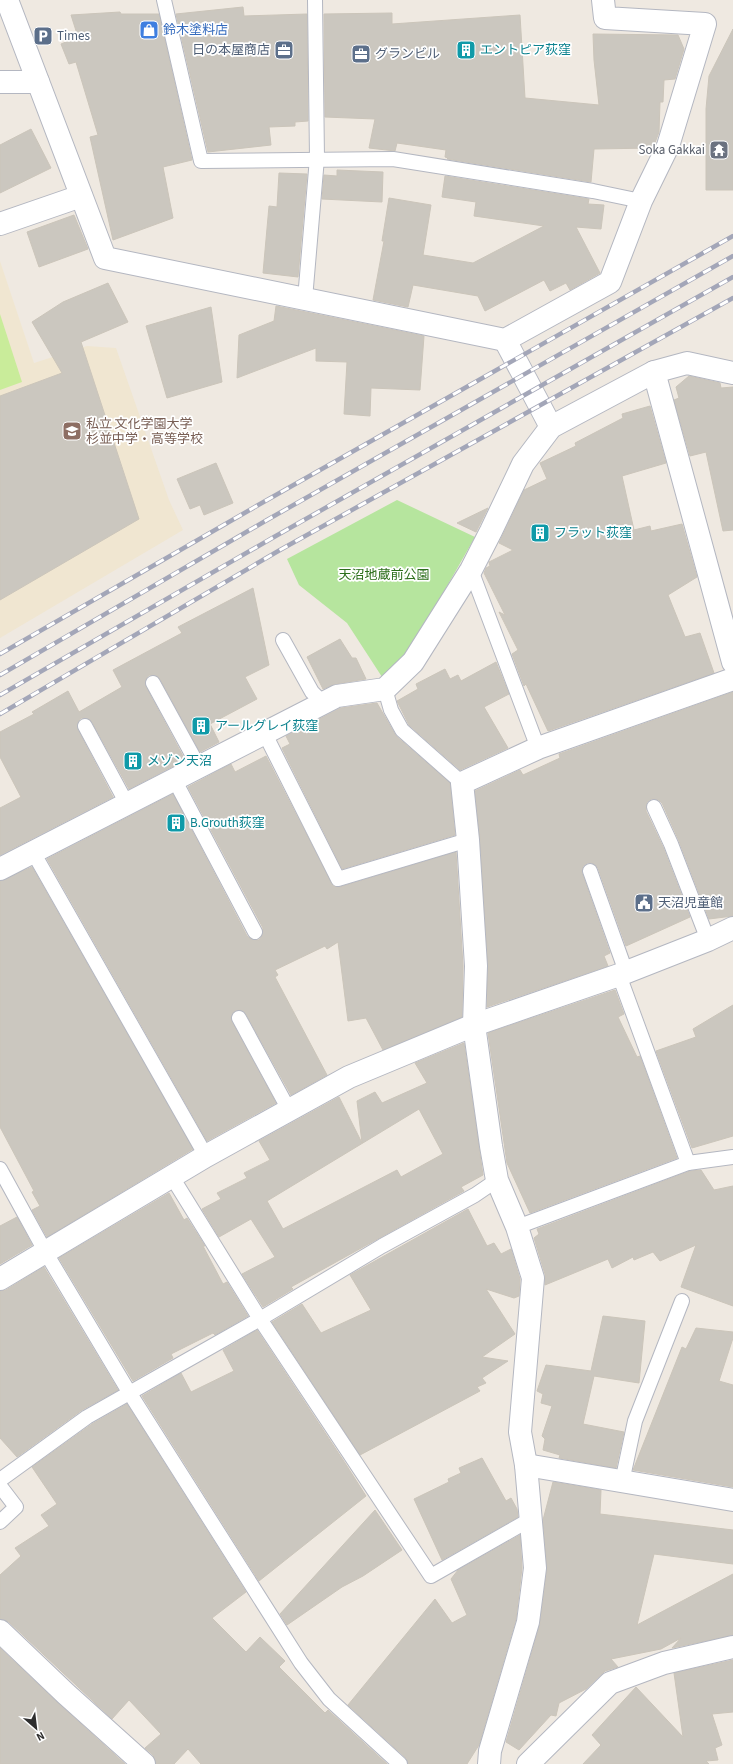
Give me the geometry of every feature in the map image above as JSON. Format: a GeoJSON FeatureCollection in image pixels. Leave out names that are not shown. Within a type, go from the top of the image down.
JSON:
{"type":"FeatureCollection","features":[{"type":"Feature","properties":{"kind":"street"},"geometry":{"type":"LineString","coordinates":[[7,0],[105,258],[505,340],[610,282],[641,201],[668,146],[705,24],[605,18],[603,0]]}},
{"type":"Feature","properties":{"kind":"street"},"geometry":{"type":"LineString","coordinates":[[0,82],[38,82]]}},
{"type":"Feature","properties":{"kind":"street"},"geometry":{"type":"LineString","coordinates":[[0,224],[81,196]]}},
{"type":"Feature","properties":{"kind":"street"},"geometry":{"type":"LineString","coordinates":[[505,340],[551,427]]}},
{"type":"Feature","properties":{"kind":"street"},"geometry":{"type":"LineString","coordinates":[[0,869],[337,696],[385,689],[413,662],[471,570],[491,532],[523,464],[551,427],[654,372],[687,363],[733,373]]}},
{"type":"Feature","properties":{"kind":"street"},"geometry":{"type":"LineString","coordinates":[[654,372],[733,662]]}},
{"type":"Feature","properties":{"kind":"street"},"geometry":{"type":"LineString","coordinates":[[489,1764],[490,1751],[528,1622],[535,1568],[526,1465],[520,1432],[533,1278],[517,1227],[497,1180],[491,1146],[474,1025],[476,966],[468,840],[462,783],[538,748],[733,679]]}},
{"type":"Feature","properties":{"kind":"street"},"geometry":{"type":"LineString","coordinates":[[0,1279],[46,1253],[206,1156],[349,1077],[474,1025],[623,973],[708,940],[733,928]]}},
{"type":"Feature","properties":{"kind":"street"},"geometry":{"type":"LineString","coordinates":[[526,1465],[733,1500]]}},
{"type":"Feature","properties":{"kind":"street"},"geometry":{"type":"LineString","coordinates":[[0,1631],[66,1694],[144,1764]]}},
{"type":"Feature","properties":{"kind":"street"},"geometry":{"type":"LineString","coordinates":[[528,1764],[610,1684],[664,1663],[733,1647]]}},
{"type":"Feature","properties":{"kind":"lane"},"geometry":{"type":"LineString","coordinates":[[164,0],[200,161],[317,158],[393,159],[594,191],[641,201]]}},
{"type":"Feature","properties":{"kind":"lane"},"geometry":{"type":"LineString","coordinates":[[305,299],[317,158],[314,0]]}},
{"type":"Feature","properties":{"kind":"lane"},"geometry":{"type":"LineString","coordinates":[[471,570],[538,748]]}},
{"type":"Feature","properties":{"kind":"lane"},"geometry":{"type":"LineString","coordinates":[[283,640],[312,692],[323,703]]}},
{"type":"Feature","properties":{"kind":"lane"},"geometry":{"type":"LineString","coordinates":[[153,683],[199,767]]}},
{"type":"Feature","properties":{"kind":"lane"},"geometry":{"type":"LineString","coordinates":[[385,689],[391,710],[402,730],[462,783]]}},
{"type":"Feature","properties":{"kind":"lane"},"geometry":{"type":"LineString","coordinates":[[86,726],[127,804]]}},
{"type":"Feature","properties":{"kind":"lane"},"geometry":{"type":"LineString","coordinates":[[265,734],[338,879],[468,840]]}},
{"type":"Feature","properties":{"kind":"lane"},"geometry":{"type":"LineString","coordinates":[[174,780],[255,932]]}},
{"type":"Feature","properties":{"kind":"lane"},"geometry":{"type":"LineString","coordinates":[[654,807],[671,844],[708,940]]}},
{"type":"Feature","properties":{"kind":"lane"},"geometry":{"type":"LineString","coordinates":[[33,852],[206,1156]]}},
{"type":"Feature","properties":{"kind":"lane"},"geometry":{"type":"LineString","coordinates":[[590,871],[623,973],[688,1162]]}},
{"type":"Feature","properties":{"kind":"lane"},"geometry":{"type":"LineString","coordinates":[[239,1018],[289,1110]]}},
{"type":"Feature","properties":{"kind":"lane"},"geometry":{"type":"LineString","coordinates":[[517,1227],[688,1162],[733,1157]]}},
{"type":"Feature","properties":{"kind":"lane"},"geometry":{"type":"LineString","coordinates":[[0,1169],[46,1253],[129,1392],[301,1663],[329,1699],[400,1764]]}},
{"type":"Feature","properties":{"kind":"lane"},"geometry":{"type":"LineString","coordinates":[[172,1177],[260,1319],[431,1576],[531,1519]]}},
{"type":"Feature","properties":{"kind":"lane"},"geometry":{"type":"LineString","coordinates":[[0,1480],[87,1417],[260,1319],[382,1246],[474,1195],[497,1180]]}},
{"type":"Feature","properties":{"kind":"lane"},"geometry":{"type":"LineString","coordinates":[[622,1482],[635,1421],[682,1301]]}},
{"type":"Feature","properties":{"kind":"lane"},"geometry":{"type":"LineString","coordinates":[[0,1486],[16,1507],[0,1522]]}},
{"type":"Feature","properties":{"kind":"shaded area","name":"私立 文化学園大学 杉並中学・高等学校"},"geometry":{"type":"Polygon","coordinates":[[[0,261],[34,363],[87,346],[116,348],[169,500],[183,530],[0,638],[0,261]]]}},
{"type":"Feature","properties":{"kind":"green space"},"geometry":{"type":"Polygon","coordinates":[[[0,314],[22,382],[0,390],[0,314]]]}},
{"type":"Feature","properties":{"kind":"green space","name":"天沼地蔵前公園"},"geometry":{"type":"Polygon","coordinates":[[[397,500],[475,537],[409,653],[384,680],[347,623],[299,585],[287,559],[397,500]]]}},
{"type":"Feature","properties":{"kind":"building"},"geometry":{"type":"Polygon","coordinates":[[[243,7],[244,16],[307,14],[308,121],[295,122],[295,126],[269,127],[271,145],[208,152],[176,14],[243,7]]]}},
{"type":"Feature","properties":{"kind":"building"},"geometry":{"type":"Polygon","coordinates":[[[120,12],[121,14],[159,14],[192,160],[163,167],[173,218],[113,240],[90,137],[98,135],[76,62],[69,64],[61,44],[78,37],[71,15],[120,12]]]}},
{"type":"Feature","properties":{"kind":"building"},"geometry":{"type":"Polygon","coordinates":[[[392,13],[392,24],[520,15],[525,98],[599,105],[593,34],[678,35],[684,49],[675,79],[664,80],[663,102],[660,102],[659,132],[653,148],[594,149],[591,182],[447,159],[448,158],[445,157],[446,150],[397,143],[395,151],[369,148],[375,119],[325,117],[324,14],[392,13]]]}},
{"type":"Feature","properties":{"kind":"building","name":"Soka Gakkai"},"geometry":{"type":"Polygon","coordinates":[[[733,29],[733,190],[706,190],[706,109],[709,76],[733,29]]]}},
{"type":"Feature","properties":{"kind":"building"},"geometry":{"type":"Polygon","coordinates":[[[31,129],[51,168],[0,193],[0,145],[31,129]]]}},
{"type":"Feature","properties":{"kind":"building"},"geometry":{"type":"Polygon","coordinates":[[[337,170],[383,172],[382,202],[322,199],[324,175],[337,176],[337,170]]]}},
{"type":"Feature","properties":{"kind":"building"},"geometry":{"type":"Polygon","coordinates":[[[279,173],[307,174],[298,277],[263,273],[269,206],[277,207],[279,173]]]}},
{"type":"Feature","properties":{"kind":"building"},"geometry":{"type":"Polygon","coordinates":[[[445,176],[589,199],[588,204],[604,205],[601,229],[576,227],[600,273],[570,290],[566,283],[550,291],[544,280],[485,311],[478,296],[413,285],[408,307],[373,300],[384,241],[382,241],[389,198],[431,205],[423,255],[473,263],[544,226],[474,216],[476,202],[442,197],[445,176]]]}},
{"type":"Feature","properties":{"kind":"building"},"geometry":{"type":"Polygon","coordinates":[[[74,215],[88,249],[39,267],[27,232],[74,215]]]}},
{"type":"Feature","properties":{"kind":"building"},"geometry":{"type":"Polygon","coordinates":[[[108,283],[128,322],[81,342],[139,519],[0,600],[0,396],[62,373],[32,322],[63,302],[108,283]]]}},
{"type":"Feature","properties":{"kind":"building"},"geometry":{"type":"Polygon","coordinates":[[[276,306],[424,336],[420,390],[371,388],[370,416],[344,414],[347,362],[316,361],[316,348],[237,378],[239,335],[274,321],[276,306]]]}},
{"type":"Feature","properties":{"kind":"building"},"geometry":{"type":"Polygon","coordinates":[[[211,307],[222,382],[167,398],[146,326],[211,307]]]}},
{"type":"Feature","properties":{"kind":"building"},"geometry":{"type":"Polygon","coordinates":[[[689,376],[720,383],[721,388],[733,387],[733,530],[723,531],[706,452],[690,456],[674,400],[679,398],[676,387],[689,376]]]}},
{"type":"Feature","properties":{"kind":"building"},"geometry":{"type":"Polygon","coordinates":[[[650,406],[666,463],[622,476],[634,530],[650,526],[651,531],[682,524],[697,577],[668,595],[685,637],[700,633],[714,673],[548,731],[526,684],[524,686],[512,654],[518,650],[499,612],[505,615],[484,573],[486,568],[490,566],[489,562],[513,550],[499,543],[524,490],[547,479],[540,463],[576,446],[575,443],[623,418],[622,414],[650,406]]]}},
{"type":"Feature","properties":{"kind":"building"},"geometry":{"type":"Polygon","coordinates":[[[216,463],[233,503],[204,515],[200,505],[190,509],[177,479],[216,463]]]}},
{"type":"Feature","properties":{"kind":"building"},"geometry":{"type":"Polygon","coordinates":[[[488,508],[476,532],[457,523],[488,508]]]}},
{"type":"Feature","properties":{"kind":"building"},"geometry":{"type":"Polygon","coordinates":[[[253,588],[269,665],[245,677],[257,699],[210,724],[219,742],[200,752],[160,679],[157,676],[149,675],[146,679],[146,687],[185,760],[129,789],[92,722],[89,719],[81,718],[78,722],[78,730],[113,797],[0,855],[0,808],[21,797],[0,757],[0,732],[34,714],[32,712],[68,691],[79,712],[122,687],[113,670],[182,633],[178,627],[253,588]]]}},
{"type":"Feature","properties":{"kind":"building"},"geometry":{"type":"Polygon","coordinates":[[[340,639],[352,658],[356,658],[366,679],[335,684],[323,689],[307,657],[340,639]]]}},
{"type":"Feature","properties":{"kind":"building"},"geometry":{"type":"Polygon","coordinates":[[[496,662],[509,694],[484,707],[508,748],[460,770],[409,725],[397,701],[418,689],[416,684],[445,669],[450,679],[458,675],[461,681],[496,662]]]}},
{"type":"Feature","properties":{"kind":"building"},"geometry":{"type":"Polygon","coordinates":[[[733,692],[733,916],[709,919],[679,841],[662,803],[659,800],[651,799],[647,802],[646,811],[663,847],[690,917],[626,946],[598,868],[592,863],[587,863],[583,866],[582,873],[610,953],[604,956],[608,966],[487,1007],[488,965],[480,839],[475,791],[520,770],[523,775],[560,758],[559,754],[733,692]]]}},
{"type":"Feature","properties":{"kind":"building"},"geometry":{"type":"Polygon","coordinates":[[[377,703],[396,736],[450,783],[455,835],[342,869],[282,748],[290,744],[286,736],[341,708],[377,703]]]}},
{"type":"Feature","properties":{"kind":"building"},"geometry":{"type":"Polygon","coordinates":[[[266,756],[333,886],[340,887],[456,852],[463,966],[462,1017],[383,1050],[366,1018],[348,1021],[338,942],[327,949],[325,946],[275,970],[278,975],[275,977],[327,1075],[291,1095],[246,1014],[240,1010],[235,1011],[231,1017],[232,1022],[276,1103],[207,1141],[47,859],[173,794],[247,936],[251,939],[259,940],[262,936],[263,928],[188,787],[231,764],[235,772],[266,756]]]}},
{"type":"Feature","properties":{"kind":"building"},"geometry":{"type":"Polygon","coordinates":[[[32,867],[193,1149],[47,1237],[32,1210],[40,1206],[32,1192],[34,1191],[0,1127],[0,881],[32,867]]]}},
{"type":"Feature","properties":{"kind":"building"},"geometry":{"type":"Polygon","coordinates":[[[615,990],[624,1014],[618,1017],[637,1057],[640,1056],[677,1158],[530,1213],[507,1163],[488,1033],[615,990]]]}},
{"type":"Feature","properties":{"kind":"building"},"geometry":{"type":"Polygon","coordinates":[[[733,1005],[733,1136],[692,1148],[656,1051],[696,1037],[693,1029],[733,1005]]]}},
{"type":"Feature","properties":{"kind":"building"},"geometry":{"type":"Polygon","coordinates":[[[464,1043],[483,1175],[461,1187],[464,1191],[291,1287],[293,1289],[263,1307],[242,1274],[275,1257],[251,1219],[219,1237],[202,1209],[221,1199],[217,1193],[247,1178],[244,1173],[270,1160],[259,1141],[339,1097],[362,1143],[357,1101],[375,1092],[382,1103],[427,1083],[415,1063],[464,1043]],[[419,1109],[267,1201],[283,1229],[397,1170],[401,1177],[443,1154],[419,1109]]]}},
{"type":"Feature","properties":{"kind":"building"},"geometry":{"type":"Polygon","coordinates":[[[701,1170],[714,1190],[733,1186],[733,1306],[681,1287],[696,1245],[660,1261],[653,1252],[634,1260],[633,1257],[612,1268],[608,1259],[545,1285],[545,1274],[534,1238],[539,1234],[537,1229],[690,1171],[701,1170]]]}},
{"type":"Feature","properties":{"kind":"building"},"geometry":{"type":"Polygon","coordinates":[[[169,1193],[184,1220],[187,1218],[205,1246],[203,1246],[223,1284],[227,1282],[248,1316],[215,1335],[213,1333],[171,1354],[173,1358],[133,1381],[59,1258],[169,1193]]]}},
{"type":"Feature","properties":{"kind":"building"},"geometry":{"type":"Polygon","coordinates":[[[468,1209],[487,1246],[494,1243],[501,1254],[511,1249],[520,1279],[519,1296],[514,1298],[486,1289],[515,1334],[482,1357],[508,1361],[482,1378],[486,1383],[477,1387],[480,1391],[360,1455],[272,1322],[302,1304],[321,1333],[371,1310],[350,1275],[468,1209]]]}},
{"type":"Feature","properties":{"kind":"building"},"geometry":{"type":"Polygon","coordinates":[[[17,1217],[32,1245],[0,1264],[0,1226],[17,1217]]]}},
{"type":"Feature","properties":{"kind":"building"},"geometry":{"type":"Polygon","coordinates":[[[44,1267],[118,1390],[82,1410],[17,1457],[0,1438],[0,1291],[6,1290],[44,1267]]]}},
{"type":"Feature","properties":{"kind":"building"},"geometry":{"type":"Polygon","coordinates":[[[603,1316],[645,1321],[639,1383],[594,1376],[583,1424],[624,1432],[616,1468],[559,1458],[560,1455],[543,1450],[545,1439],[542,1436],[552,1406],[541,1403],[543,1394],[537,1391],[546,1365],[591,1371],[603,1316]]]}},
{"type":"Feature","properties":{"kind":"building"},"geometry":{"type":"Polygon","coordinates":[[[696,1328],[733,1332],[733,1338],[719,1381],[733,1385],[733,1487],[633,1470],[682,1347],[686,1349],[696,1328]]]}},
{"type":"Feature","properties":{"kind":"building"},"geometry":{"type":"Polygon","coordinates":[[[257,1330],[366,1496],[259,1581],[142,1396],[181,1373],[191,1392],[234,1371],[223,1350],[257,1330]]]}},
{"type":"Feature","properties":{"kind":"building"},"geometry":{"type":"Polygon","coordinates":[[[127,1404],[246,1592],[212,1618],[246,1652],[260,1637],[285,1661],[279,1667],[325,1713],[328,1710],[387,1764],[201,1764],[188,1749],[174,1764],[156,1764],[153,1755],[145,1748],[161,1734],[129,1700],[112,1719],[9,1622],[0,1619],[0,1575],[21,1556],[15,1548],[49,1526],[41,1515],[57,1504],[32,1467],[92,1424],[127,1404]]]}},
{"type":"Feature","properties":{"kind":"building"},"geometry":{"type":"Polygon","coordinates":[[[482,1458],[506,1501],[511,1498],[517,1509],[518,1517],[442,1560],[414,1499],[449,1482],[448,1479],[461,1473],[459,1468],[482,1458]]]}},
{"type":"Feature","properties":{"kind":"building"},"geometry":{"type":"Polygon","coordinates":[[[553,1482],[601,1490],[600,1514],[733,1530],[733,1564],[654,1554],[637,1625],[733,1574],[733,1635],[672,1648],[681,1638],[661,1649],[611,1659],[618,1667],[605,1671],[586,1689],[559,1703],[556,1716],[551,1715],[519,1750],[506,1742],[540,1624],[547,1569],[543,1520],[553,1482]]]}},
{"type":"Feature","properties":{"kind":"building"},"geometry":{"type":"Polygon","coordinates":[[[375,1510],[402,1550],[363,1576],[342,1587],[287,1625],[280,1614],[375,1510]]]}},
{"type":"Feature","properties":{"kind":"building"},"geometry":{"type":"Polygon","coordinates":[[[520,1535],[522,1568],[516,1619],[479,1745],[467,1764],[408,1764],[406,1758],[348,1705],[435,1599],[452,1623],[467,1615],[451,1579],[458,1570],[520,1535]]]}},
{"type":"Feature","properties":{"kind":"building"},"geometry":{"type":"Polygon","coordinates":[[[0,1648],[58,1703],[125,1764],[0,1764],[0,1648]]]}},
{"type":"Feature","properties":{"kind":"building"},"geometry":{"type":"Polygon","coordinates":[[[733,1660],[733,1712],[712,1714],[722,1745],[715,1748],[718,1760],[706,1761],[709,1764],[583,1764],[601,1745],[592,1735],[636,1687],[683,1737],[674,1673],[733,1660]]]}},
{"type":"Feature","properties":{"kind":"railway"},"geometry":{"type":"LineString","coordinates":[[0,654],[260,504],[733,236]]}},
{"type":"Feature","properties":{"kind":"railway"},"geometry":{"type":"LineString","coordinates":[[0,675],[267,520],[733,256]]}},
{"type":"Feature","properties":{"kind":"railway"},"geometry":{"type":"LineString","coordinates":[[0,695],[274,537],[733,277]]}},
{"type":"Feature","properties":{"kind":"railway"},"geometry":{"type":"LineString","coordinates":[[0,714],[280,550],[733,298]]}},
{"type":"Feature","properties":{"kind":"place","name":"鈴木塗料店"},"geometry":{"type":"Point","coordinates":[149,30]}},
{"type":"Feature","properties":{"kind":"place","name":"Times"},"geometry":{"type":"Point","coordinates":[43,36]}},
{"type":"Feature","properties":{"kind":"place","name":"日の本屋商店"},"geometry":{"type":"Point","coordinates":[284,50]}},
{"type":"Feature","properties":{"kind":"place","name":"エントピア荻窪"},"geometry":{"type":"Point","coordinates":[466,50]}},
{"type":"Feature","properties":{"kind":"place","name":"グランビル"},"geometry":{"type":"Point","coordinates":[361,54]}},
{"type":"Feature","properties":{"kind":"place","name":"Soka Gakkai"},"geometry":{"type":"Point","coordinates":[719,150]}},
{"type":"Feature","properties":{"kind":"place","name":"私立 文化学園大学 杉並中学・高等学校"},"geometry":{"type":"Point","coordinates":[72,431]}},
{"type":"Feature","properties":{"kind":"place","name":"フラット荻窪"},"geometry":{"type":"Point","coordinates":[540,533]}},
{"type":"Feature","properties":{"kind":"place","name":"アールグレイ荻窪"},"geometry":{"type":"Point","coordinates":[201,726]}},
{"type":"Feature","properties":{"kind":"place","name":"メゾン天沼"},"geometry":{"type":"Point","coordinates":[133,761]}},
{"type":"Feature","properties":{"kind":"place","name":"B.Grouth荻窪"},"geometry":{"type":"Point","coordinates":[176,823]}},
{"type":"Feature","properties":{"kind":"place","name":"天沼児童館"},"geometry":{"type":"Point","coordinates":[644,903]}}]}
